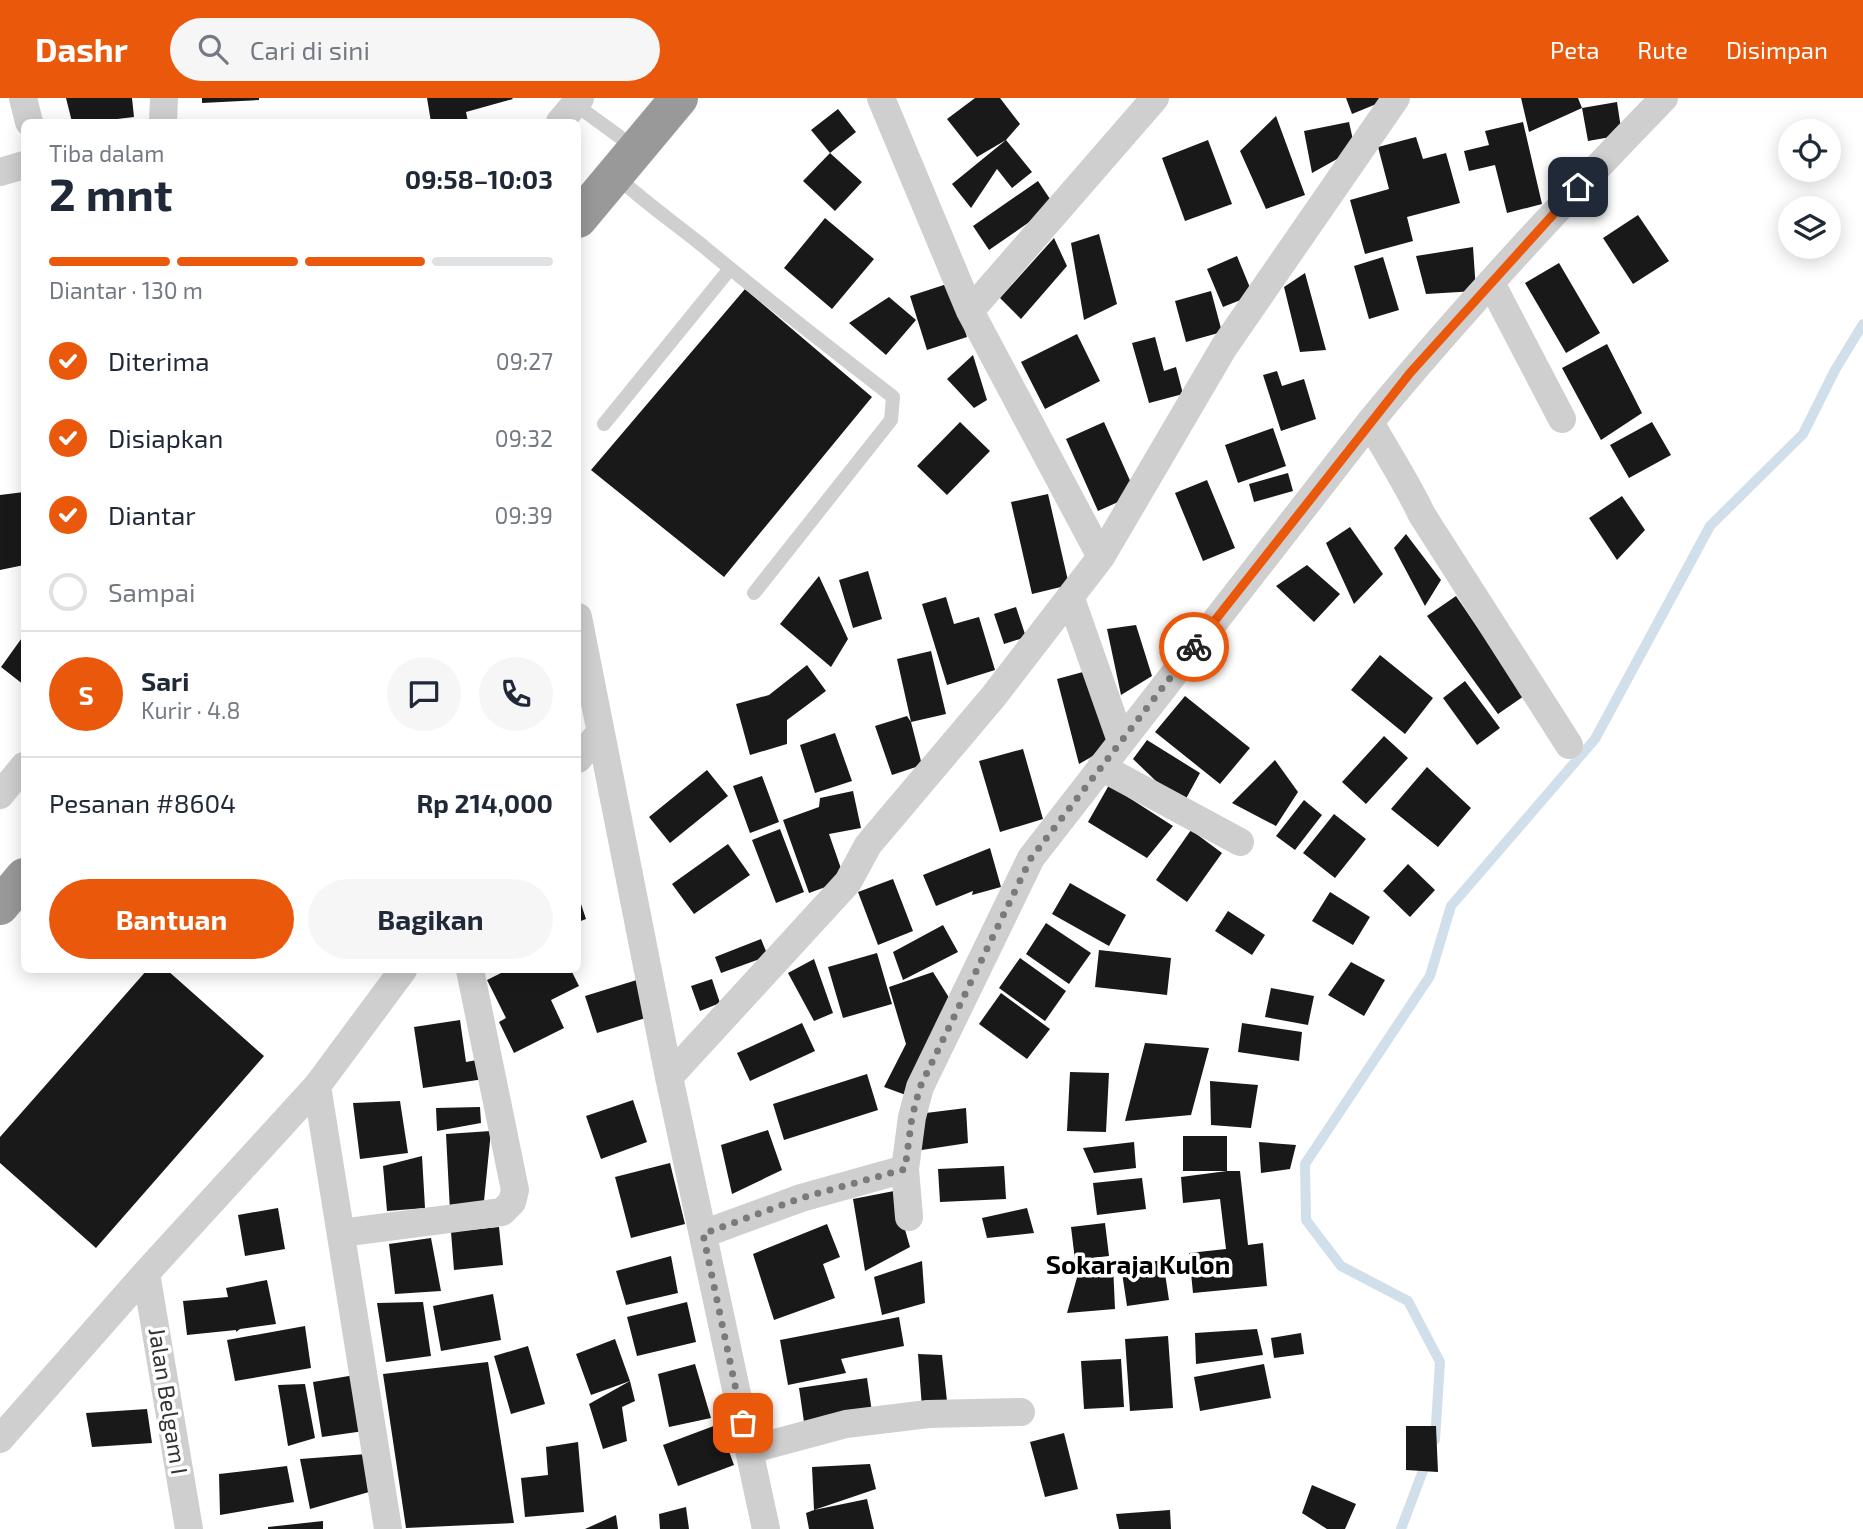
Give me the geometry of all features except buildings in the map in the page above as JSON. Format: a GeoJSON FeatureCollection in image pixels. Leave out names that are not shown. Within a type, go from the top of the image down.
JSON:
{"type":"FeatureCollection","features":[{"type":"Feature","properties":{"kind":"highway"},"geometry":{"type":"LineString","coordinates":[[581,215],[679,98]]}},
{"type":"Feature","properties":{"kind":"highway"},"geometry":{"type":"LineString","coordinates":[[0,906],[21,881]]}},
{"type":"Feature","properties":{"kind":"street"},"geometry":{"type":"LineString","coordinates":[[23,98],[28,119]]}},
{"type":"Feature","properties":{"kind":"street"},"geometry":{"type":"LineString","coordinates":[[163,119],[164,98]]}},
{"type":"Feature","properties":{"kind":"street"},"geometry":{"type":"LineString","coordinates":[[880,98],[970,311],[1101,557]]}},
{"type":"Feature","properties":{"kind":"street"},"geometry":{"type":"LineString","coordinates":[[970,311],[1155,98]]}},
{"type":"Feature","properties":{"kind":"street"},"geometry":{"type":"LineString","coordinates":[[669,1077],[848,882],[868,845],[993,697],[1071,598],[1101,557],[1224,346],[1396,98]]}},
{"type":"Feature","properties":{"kind":"street"},"geometry":{"type":"LineString","coordinates":[[909,1217],[905,1169],[912,1117],[920,1087],[1031,858],[1370,422],[1561,205],[1664,98]]}},
{"type":"Feature","properties":{"kind":"street"},"geometry":{"type":"LineString","coordinates":[[0,172],[21,166]]}},
{"type":"Feature","properties":{"kind":"street"},"geometry":{"type":"LineString","coordinates":[[1491,283],[1562,419]]}},
{"type":"Feature","properties":{"kind":"street"},"geometry":{"type":"LineString","coordinates":[[1370,422],[1422,514],[1569,745]]}},
{"type":"Feature","properties":{"kind":"street"},"geometry":{"type":"LineString","coordinates":[[1071,598],[1121,741]]}},
{"type":"Feature","properties":{"kind":"street"},"geometry":{"type":"LineString","coordinates":[[581,634],[669,1077],[766,1529]]}},
{"type":"Feature","properties":{"kind":"street"},"geometry":{"type":"LineString","coordinates":[[581,755],[599,734]]}},
{"type":"Feature","properties":{"kind":"street"},"geometry":{"type":"LineString","coordinates":[[1101,767],[1240,842]]}},
{"type":"Feature","properties":{"kind":"street"},"geometry":{"type":"LineString","coordinates":[[0,795],[21,770]]}},
{"type":"Feature","properties":{"kind":"street"},"geometry":{"type":"LineString","coordinates":[[0,1439],[146,1273],[317,1086],[401,973]]}},
{"type":"Feature","properties":{"kind":"street"},"geometry":{"type":"LineString","coordinates":[[341,1233],[502,1212],[512,1202],[515,1190],[471,973]]}},
{"type":"Feature","properties":{"kind":"street"},"geometry":{"type":"LineString","coordinates":[[317,1086],[388,1529]]}},
{"type":"Feature","properties":{"kind":"street"},"geometry":{"type":"LineString","coordinates":[[703,1234],[801,1198],[905,1169]]}},
{"type":"Feature","properties":{"kind":"street","name":"Jalan Belgam I"},"geometry":{"type":"LineString","coordinates":[[146,1273],[189,1529]]}},
{"type":"Feature","properties":{"kind":"street"},"geometry":{"type":"LineString","coordinates":[[748,1450],[846,1424],[928,1414],[1021,1412]]}},
{"type":"Feature","properties":{"kind":"lane"},"geometry":{"type":"LineString","coordinates":[[571,106],[625,161],[640,198],[893,397],[891,420],[754,593]]}},
{"type":"Feature","properties":{"kind":"lane"},"geometry":{"type":"LineString","coordinates":[[604,424],[729,270]]}},
{"type":"Feature","properties":{"kind":"waterway"},"geometry":{"type":"LineString","coordinates":[[1435,1440],[1440,1362],[1408,1301],[1341,1266],[1306,1220],[1305,1164],[1430,976],[1451,906],[1595,739],[1710,526],[1803,434],[1835,370],[1863,324]]}},
{"type":"Feature","properties":{"kind":"waterway"},"geometry":{"type":"LineString","coordinates":[[1401,1529],[1427,1460]]}},
{"type":"Feature","properties":{"kind":"way so far"},"geometry":{"type":"LineString","coordinates":[[743,1423],[703,1234],[801,1198],[905,1169],[912,1117],[920,1087],[1031,858],[1194,647]]}},
{"type":"Feature","properties":{"kind":"district","name":"Sokaraja Kulon"},"geometry":{"type":"Point","coordinates":[1138,1265]}},
{"type":"Feature","properties":{"kind":"route"},"geometry":{"type":"LineString","coordinates":[[1194,647],[1410,373],[1578,187]]}}]}
